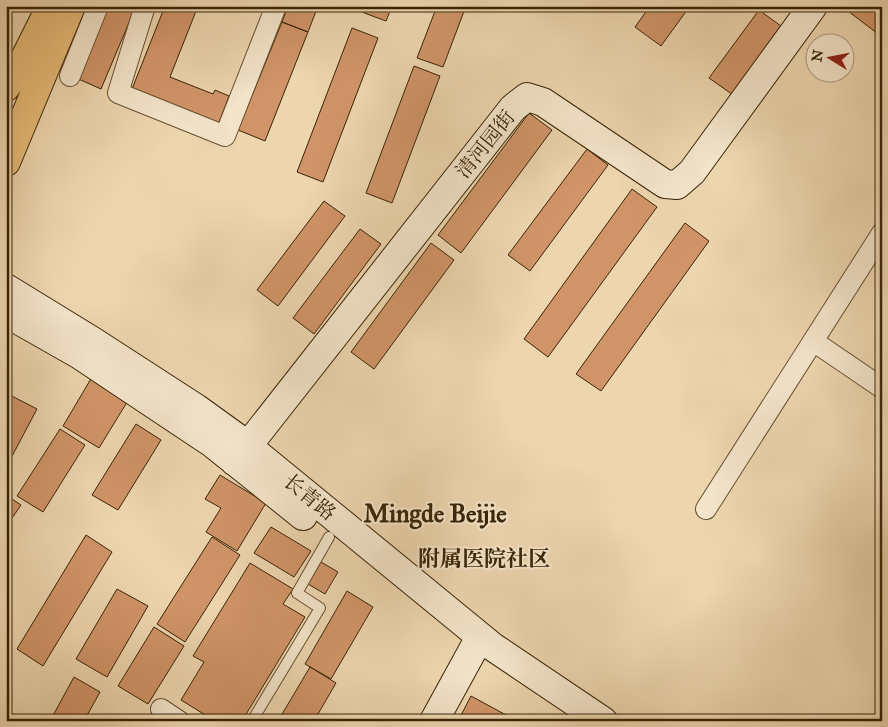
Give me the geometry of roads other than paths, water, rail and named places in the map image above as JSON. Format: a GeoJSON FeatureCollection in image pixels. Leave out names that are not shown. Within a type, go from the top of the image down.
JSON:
{"type":"FeatureCollection","features":[{"type":"Feature","properties":{"kind":"main road","name":"清河园街"},"geometry":{"type":"LineString","coordinates":[[241,454],[513,108],[527,97],[543,102],[665,184],[677,185],[692,172],[813,6]]}},
{"type":"Feature","properties":{"kind":"main road"},"geometry":{"type":"LineString","coordinates":[[6,88],[52,9]]}},
{"type":"Feature","properties":{"kind":"main road"},"geometry":{"type":"LineString","coordinates":[[8,161],[52,9]]}},
{"type":"Feature","properties":{"kind":"main road","name":"长青路"},"geometry":{"type":"LineString","coordinates":[[9,295],[196,408],[241,454],[329,537],[476,644],[493,647],[603,721]]}},
{"type":"Feature","properties":{"kind":"main road","name":"长青路"},"geometry":{"type":"LineString","coordinates":[[241,454],[476,644],[576,721]]}},
{"type":"Feature","properties":{"kind":"main road"},"geometry":{"type":"LineString","coordinates":[[434,721],[476,644]]}},
{"type":"Feature","properties":{"kind":"street"},"geometry":{"type":"LineString","coordinates":[[70,76],[98,6]]}},
{"type":"Feature","properties":{"kind":"street"},"geometry":{"type":"LineString","coordinates":[[145,6],[118,93],[225,136],[276,6]]}},
{"type":"Feature","properties":{"kind":"street"},"geometry":{"type":"LineString","coordinates":[[706,510],[882,233]]}},
{"type":"Feature","properties":{"kind":"street"},"geometry":{"type":"LineString","coordinates":[[813,341],[882,388]]}},
{"type":"Feature","properties":{"kind":"street"},"geometry":{"type":"LineString","coordinates":[[161,709],[179,721]]}},
{"type":"Feature","properties":{"kind":"lane"},"geometry":{"type":"LineString","coordinates":[[252,721],[320,608],[297,593],[329,537]]}},
{"type":"Feature","properties":{"kind":"district","name":"Mingde Beijie"},"geometry":{"type":"Point","coordinates":[435,513]}},
{"type":"Feature","properties":{"kind":"district","name":"附属医院社区"},"geometry":{"type":"Point","coordinates":[484,558]}}]}
